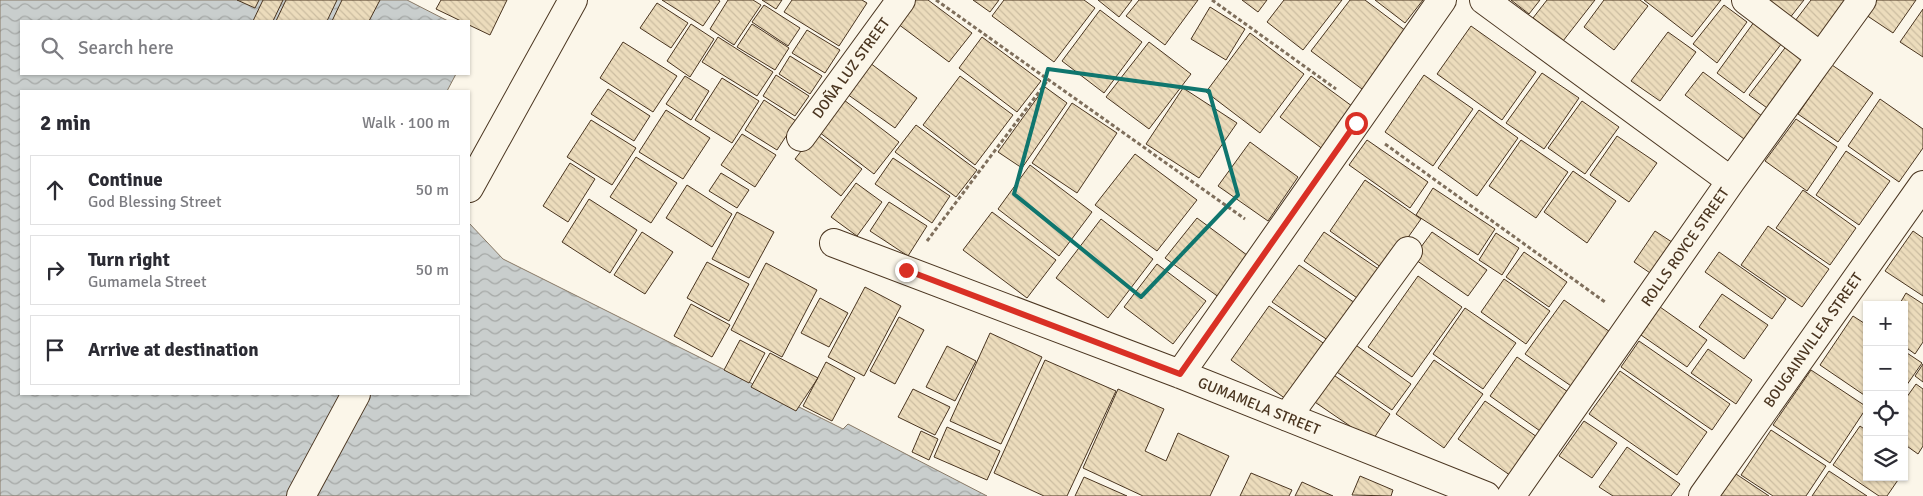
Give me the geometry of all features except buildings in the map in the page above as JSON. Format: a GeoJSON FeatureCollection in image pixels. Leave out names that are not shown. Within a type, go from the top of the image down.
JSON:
{"type":"FeatureCollection","features":[{"type":"Feature","properties":{"kind":"street"},"geometry":{"type":"LineString","coordinates":[[470,186],[573,0]]}},
{"type":"Feature","properties":{"kind":"street","name":"DOÑA LUZ STREET"},"geometry":{"type":"LineString","coordinates":[[801,137],[901,0]]}},
{"type":"Feature","properties":{"kind":"street"},"geometry":{"type":"LineString","coordinates":[[1180,374],[1442,0]]}},
{"type":"Feature","properties":{"kind":"street"},"geometry":{"type":"LineString","coordinates":[[1484,0],[1731,181]]}},
{"type":"Feature","properties":{"kind":"street"},"geometry":{"type":"LineString","coordinates":[[1746,0],[1821,56]]}},
{"type":"Feature","properties":{"kind":"street","name":"ROLLS ROYCE STREET"},"geometry":{"type":"LineString","coordinates":[[1511,496],[1731,181],[1862,0]]}},
{"type":"Feature","properties":{"kind":"street","name":"BOUGAINVILLEA STREET"},"geometry":{"type":"LineString","coordinates":[[1703,496],[1923,185]]}},
{"type":"Feature","properties":{"kind":"street","name":"GUMAMELA STREET"},"geometry":{"type":"LineString","coordinates":[[834,243],[1180,374],[1486,496]]}},
{"type":"Feature","properties":{"kind":"street"},"geometry":{"type":"LineString","coordinates":[[1287,417],[1408,251]]}},
{"type":"Feature","properties":{"kind":"street"},"geometry":{"type":"LineString","coordinates":[[301,496],[355,395]]}},
{"type":"Feature","properties":{"kind":"path"},"geometry":{"type":"LineString","coordinates":[[936,0],[1274,239]]}},
{"type":"Feature","properties":{"kind":"path"},"geometry":{"type":"LineString","coordinates":[[1212,0],[1360,117],[1632,322]]}},
{"type":"Feature","properties":{"kind":"path"},"geometry":{"type":"LineString","coordinates":[[906,270],[1048,80]]}},
{"type":"Feature","properties":{"kind":"highlighted area"},"geometry":{"type":"Polygon","coordinates":[[[1048,69],[1209,91],[1238,195],[1141,297],[1014,194],[1048,69]]]}},
{"type":"Feature","properties":{"kind":"water"},"geometry":{"type":"Polygon","coordinates":[[[0,0],[407,0],[446,20],[20,20],[20,75],[455,75],[448,90],[20,90],[20,395],[470,395],[470,224],[503,259],[843,429],[848,424],[987,496],[0,496],[0,0]]]}},
{"type":"Feature","properties":{"kind":"route"},"geometry":{"type":"LineString","coordinates":[[906,270],[1180,374],[1356,123]]}}]}
